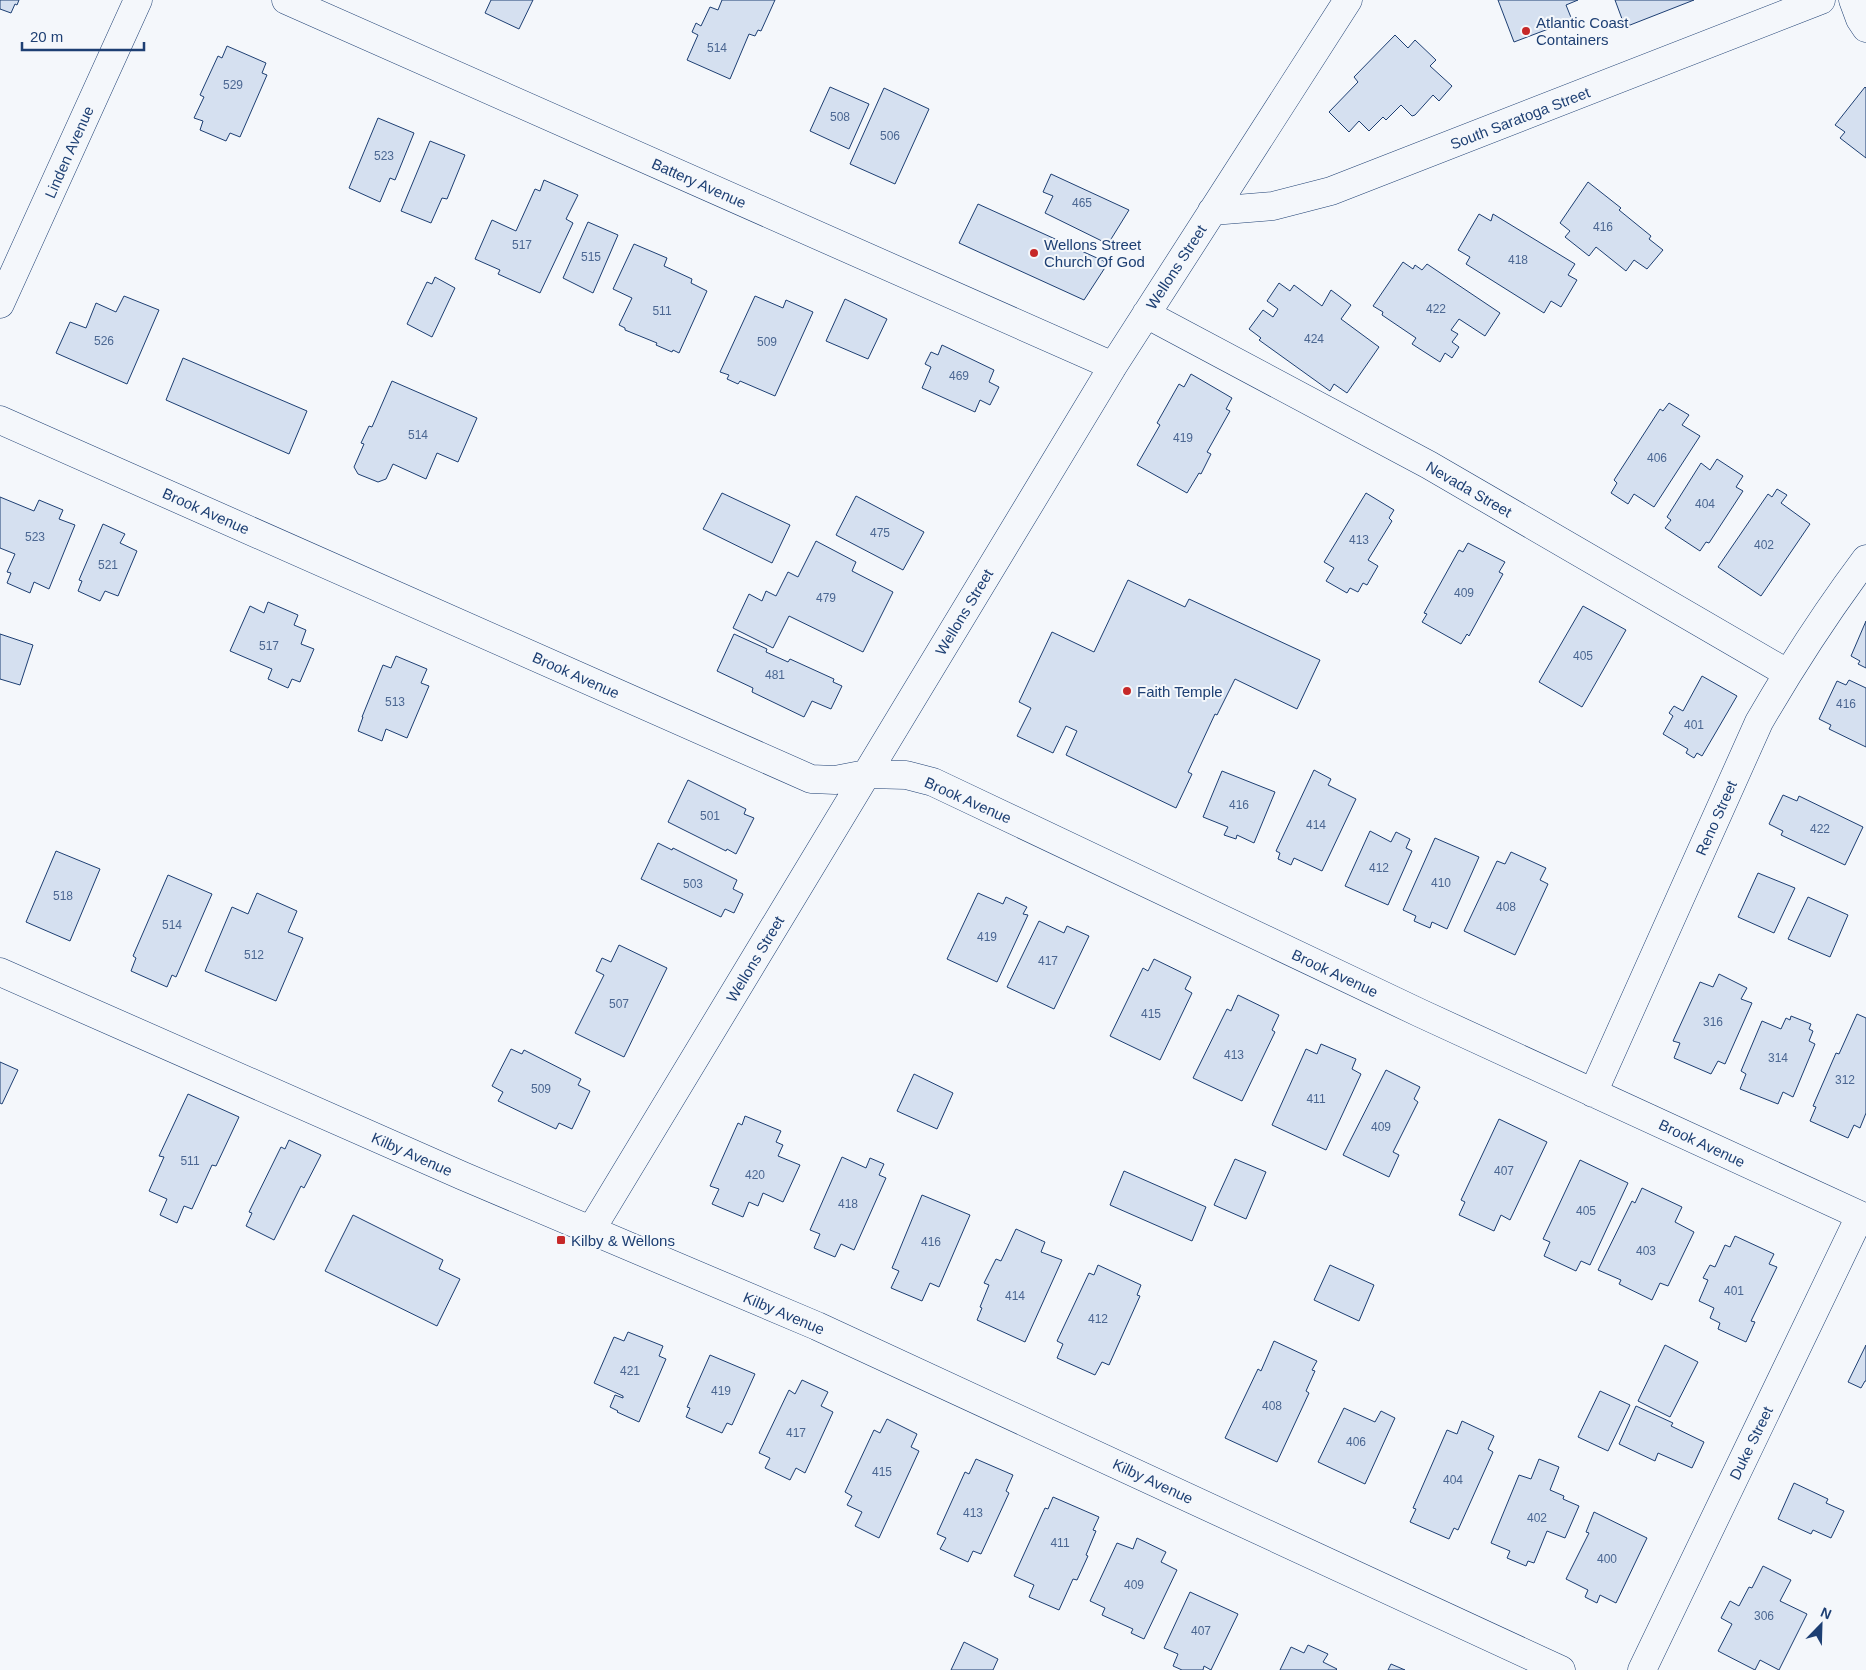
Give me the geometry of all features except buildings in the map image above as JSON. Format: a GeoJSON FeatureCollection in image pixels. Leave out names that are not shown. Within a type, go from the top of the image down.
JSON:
{"type":"FeatureCollection","features":[{"type":"Feature","properties":{"kind":"street","name":"Linden Avenue"},"geometry":{"type":"LineString","coordinates":[[0,304],[138,0]]}},
{"type":"Feature","properties":{"kind":"street","name":"Battery Avenue"},"geometry":{"type":"LineString","coordinates":[[286,0],[1113,366]]}},
{"type":"Feature","properties":{"kind":"street","name":"Wellons Street"},"geometry":{"type":"LineString","coordinates":[[591,1230],[1113,366],[1348,0]]}},
{"type":"Feature","properties":{"kind":"street","name":"South Saratoga Street"},"geometry":{"type":"LineString","coordinates":[[1212,211],[1273,206],[1331,191],[1821,0]]}},
{"type":"Feature","properties":{"kind":"street"},"geometry":{"type":"LineString","coordinates":[[1853,0],[1860,19],[1866,28]]}},
{"type":"Feature","properties":{"kind":"street","name":"Nevada Street"},"geometry":{"type":"LineString","coordinates":[[1146,314],[1429,466],[1787,673]]}},
{"type":"Feature","properties":{"kind":"street","name":"Brook Avenue"},"geometry":{"type":"LineString","coordinates":[[0,420],[811,779],[835,780],[866,774],[906,775],[933,782],[1410,1009],[1863,1217]]}},
{"type":"Feature","properties":{"kind":"street","name":"Reno Street"},"geometry":{"type":"LineString","coordinates":[[1593,1092],[1759,722],[1787,673],[1836,598],[1866,559]]}},
{"type":"Feature","properties":{"kind":"street","name":"Kilby Avenue"},"geometry":{"type":"LineString","coordinates":[[0,972],[454,1172],[817,1326],[1561,1670]]}},
{"type":"Feature","properties":{"kind":"street","name":"Duke Street"},"geometry":{"type":"LineString","coordinates":[[1642,1670],[1863,1217]]}},
{"type":"Feature","properties":{"kind":"place","name":"Atlantic Coast Containers"},"geometry":{"type":"Point","coordinates":[1526,31]}},
{"type":"Feature","properties":{"kind":"place","name":"Wellons Street Church Of God"},"geometry":{"type":"Point","coordinates":[1034,253]}},
{"type":"Feature","properties":{"kind":"place","name":"Faith Temple"},"geometry":{"type":"Point","coordinates":[1127,691]}},
{"type":"Feature","properties":{"kind":"place","name":"Kilby & Wellons"},"geometry":{"type":"Point","coordinates":[561,1240]}}]}
